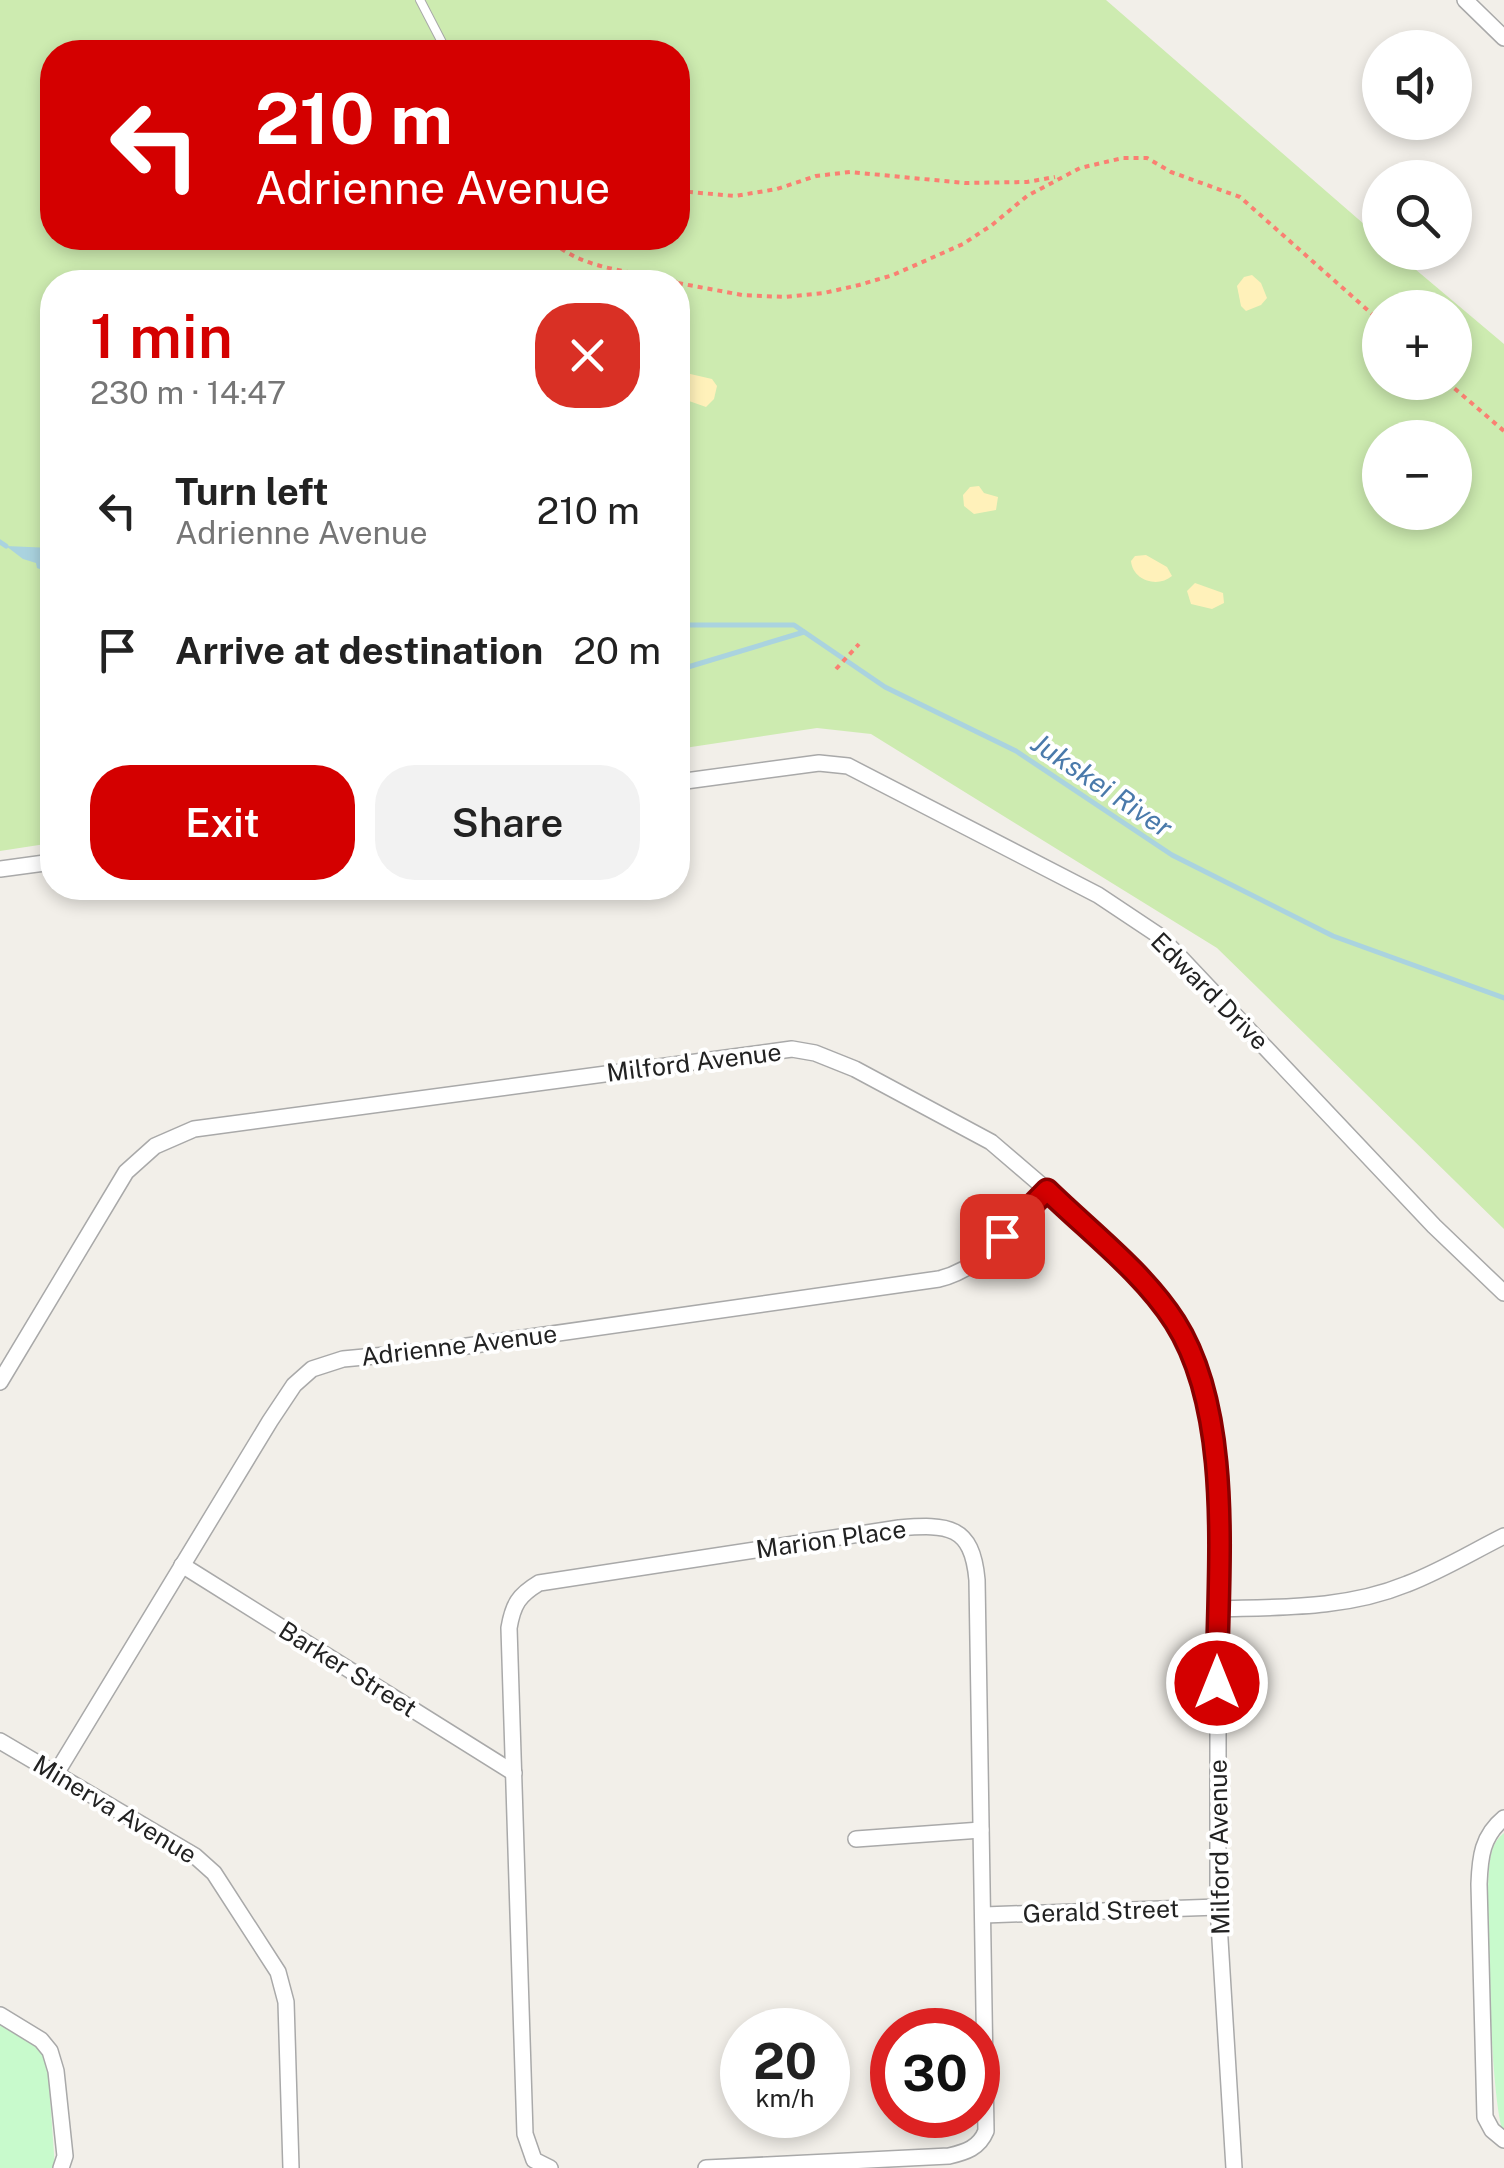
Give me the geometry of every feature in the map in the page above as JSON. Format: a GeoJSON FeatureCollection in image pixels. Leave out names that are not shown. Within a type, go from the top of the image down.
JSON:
{"type":"FeatureCollection","features":[{"type":"Feature","properties":{"kind":"street"},"geometry":{"type":"LineString","coordinates":[[1465,0],[1504,38]]}},
{"type":"Feature","properties":{"kind":"street","name":"Edward Drive"},"geometry":{"type":"LineString","coordinates":[[690,780],[805,764],[848,766],[1098,895],[1158,935],[1176,952],[1434,1226],[1504,1293]]}},
{"type":"Feature","properties":{"kind":"street"},"geometry":{"type":"LineString","coordinates":[[0,870],[40,864]]}},
{"type":"Feature","properties":{"kind":"street","name":"Milford Avenue"},"geometry":{"type":"LineString","coordinates":[[0,1382],[126,1172],[156,1146],[194,1129],[792,1049],[815,1053],[855,1069],[992,1142],[1156,1297],[1186,1342],[1209,1405],[1218,1547],[1218,1908],[1234,2168]]}},
{"type":"Feature","properties":{"kind":"street","name":"Adrienne Avenue"},"geometry":{"type":"LineString","coordinates":[[57,1772],[294,1384],[312,1369],[343,1359],[439,1350],[939,1279],[957,1274],[980,1260],[1047,1190]]}},
{"type":"Feature","properties":{"kind":"street","name":"Marion Place"},"geometry":{"type":"LineString","coordinates":[[550,2168],[534,2160],[525,2134],[510,1628],[513,1606],[522,1594],[540,1583],[933,1525],[952,1529],[964,1538],[975,1555],[988,2107],[982,2141],[968,2151],[949,2156],[706,2168]]}},
{"type":"Feature","properties":{"kind":"street"},"geometry":{"type":"LineString","coordinates":[[1217,1608],[1314,1606],[1376,1594],[1408,1584],[1504,1536]]}},
{"type":"Feature","properties":{"kind":"street","name":"Barker Street"},"geometry":{"type":"LineString","coordinates":[[182,1564],[514,1773]]}},
{"type":"Feature","properties":{"kind":"street","name":"Minerva Avenue"},"geometry":{"type":"LineString","coordinates":[[0,1740],[207,1865],[259,1941],[278,1972],[286,2002],[291,2168]]}},
{"type":"Feature","properties":{"kind":"street"},"geometry":{"type":"LineString","coordinates":[[1504,1818],[1486,1836],[1478,1884],[1486,2117],[1492,2130],[1504,2140]]}},
{"type":"Feature","properties":{"kind":"street"},"geometry":{"type":"LineString","coordinates":[[856,1838],[981,1830]]}},
{"type":"Feature","properties":{"kind":"street","name":"Gerald Street"},"geometry":{"type":"LineString","coordinates":[[984,1915],[1218,1908]]}},
{"type":"Feature","properties":{"kind":"street"},"geometry":{"type":"LineString","coordinates":[[0,2015],[40,2040],[53,2058],[65,2156],[61,2168]]}},
{"type":"Feature","properties":{"kind":"lane"},"geometry":{"type":"LineString","coordinates":[[420,0],[440,40]]}},
{"type":"Feature","properties":{"kind":"path"},"geometry":{"type":"LineString","coordinates":[[690,191],[735,196],[777,189],[816,176],[850,172],[965,183],[1027,182],[1122,158],[1146,158],[1171,172],[1240,197],[1362,306]]}},
{"type":"Feature","properties":{"kind":"path"},"geometry":{"type":"LineString","coordinates":[[690,285],[742,295],[785,297],[860,285],[963,244],[1027,196],[1065,175]]}},
{"type":"Feature","properties":{"kind":"path"},"geometry":{"type":"LineString","coordinates":[[564,250],[614,270]]}},
{"type":"Feature","properties":{"kind":"path"},"geometry":{"type":"LineString","coordinates":[[1469,400],[1504,431]]}},
{"type":"Feature","properties":{"kind":"path"},"geometry":{"type":"LineString","coordinates":[[836,669],[859,644]]}},
{"type":"Feature","properties":{"kind":"green space"},"geometry":{"type":"Polygon","coordinates":[[[0,0],[1106,0],[1362,222],[1362,270],[1416,270],[1440,290],[1362,290],[1362,400],[1472,400],[1472,317],[1504,344],[1504,1229],[1217,948],[871,734],[817,728],[690,747],[690,270],[40,270],[40,845],[0,851],[0,0]]]}},
{"type":"Feature","properties":{"kind":"green space"},"geometry":{"type":"Polygon","coordinates":[[[1504,1833],[1504,2133],[1492,2046],[1488,1880],[1496,1841],[1504,1833]]]}},
{"type":"Feature","properties":{"kind":"green space"},"geometry":{"type":"Polygon","coordinates":[[[0,2025],[41,2050],[48,2068],[55,2168],[0,2168],[0,2025]]]}},
{"type":"Feature","properties":{"kind":"sand"},"geometry":{"type":"Polygon","coordinates":[[[1252,275],[1261,283],[1267,298],[1246,311],[1241,306],[1237,286],[1244,277],[1252,275]]]}},
{"type":"Feature","properties":{"kind":"sand"},"geometry":{"type":"Polygon","coordinates":[[[690,374],[712,379],[717,386],[714,399],[706,407],[690,401],[690,374]]]}},
{"type":"Feature","properties":{"kind":"sand"},"geometry":{"type":"Polygon","coordinates":[[[979,486],[984,493],[998,497],[996,510],[974,514],[964,506],[963,495],[970,487],[979,486]]]}},
{"type":"Feature","properties":{"kind":"sand"},"geometry":{"type":"Polygon","coordinates":[[[1146,555],[1167,567],[1172,576],[1160,582],[1141,578],[1131,561],[1135,556],[1146,555]]]}},
{"type":"Feature","properties":{"kind":"sand"},"geometry":{"type":"Polygon","coordinates":[[[1195,583],[1223,593],[1224,603],[1212,609],[1191,604],[1187,591],[1195,583]]]}},
{"type":"Feature","properties":{"kind":"water"},"geometry":{"type":"Polygon","coordinates":[[[6,546],[40,547],[40,569],[36,563],[6,546]]]}},
{"type":"Feature","properties":{"kind":"waterway"},"geometry":{"type":"LineString","coordinates":[[0,542],[6,546]]}},
{"type":"Feature","properties":{"kind":"waterway","name":"Jukskei River"},"geometry":{"type":"LineString","coordinates":[[690,625],[794,625],[885,687],[1016,751],[1172,855],[1333,936],[1504,998]]}},
{"type":"Feature","properties":{"kind":"waterway"},"geometry":{"type":"LineString","coordinates":[[690,666],[804,632]]}},
{"type":"Feature","properties":{"kind":"route"},"geometry":{"type":"LineString","coordinates":[[1002,1236],[1047,1190],[1156,1297],[1186,1342],[1209,1405],[1212,1434],[1218,1547],[1217,1683]]}}]}
